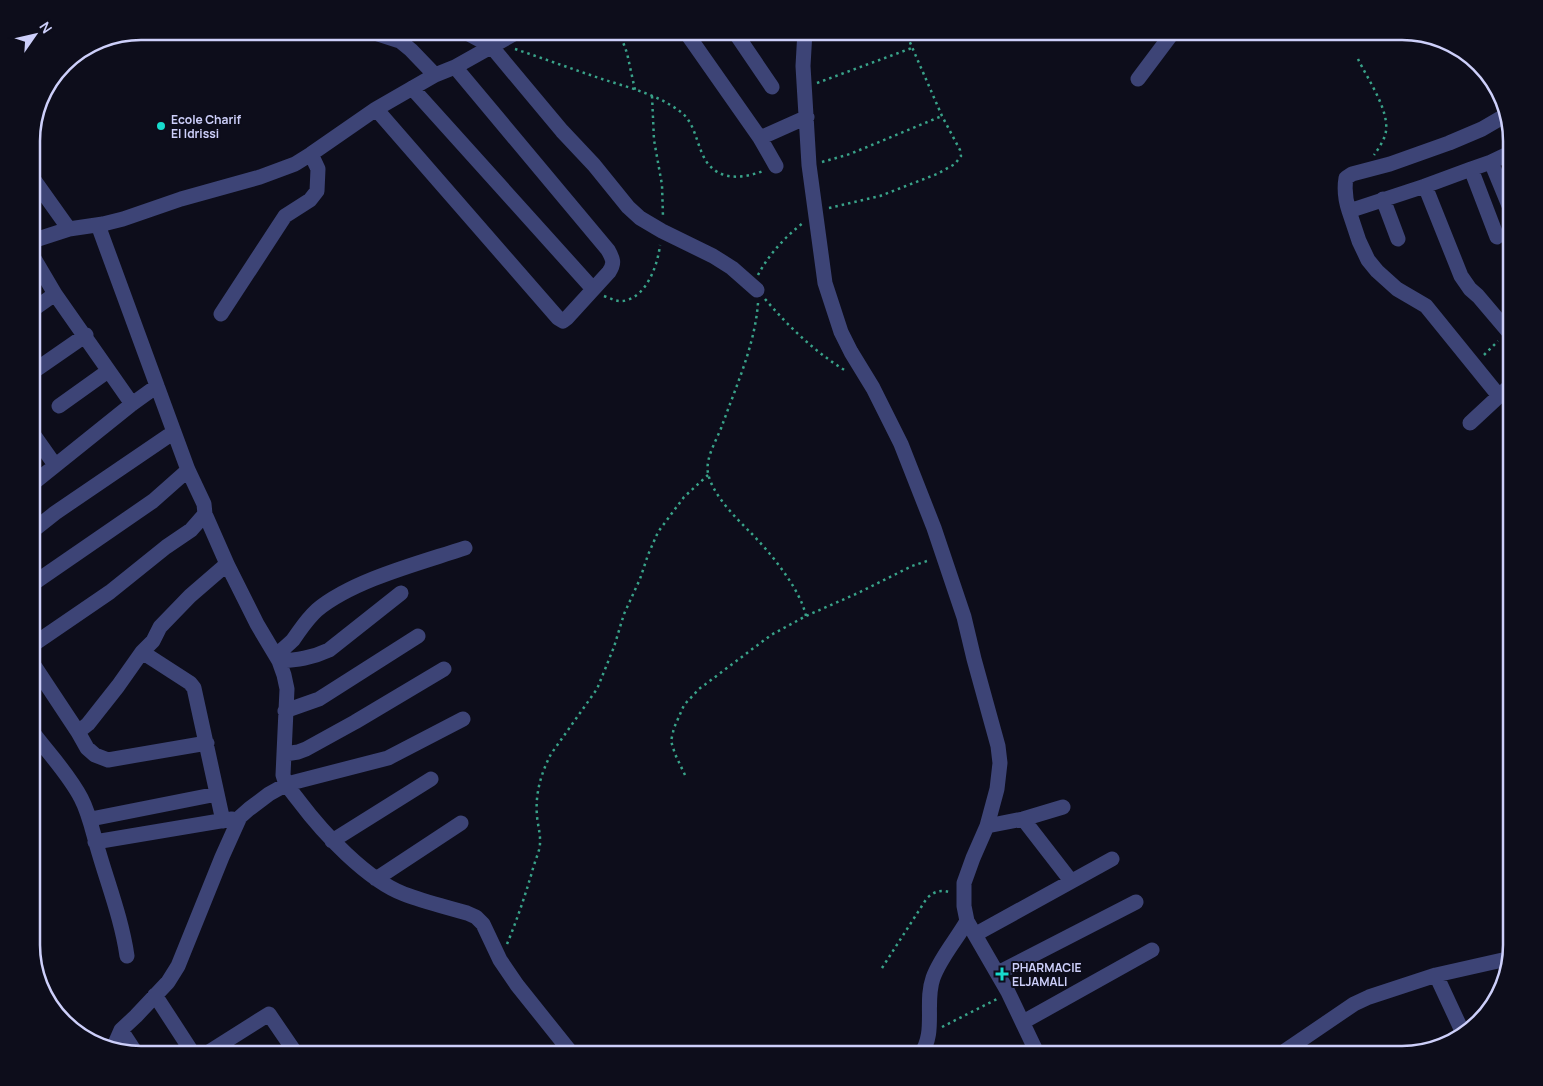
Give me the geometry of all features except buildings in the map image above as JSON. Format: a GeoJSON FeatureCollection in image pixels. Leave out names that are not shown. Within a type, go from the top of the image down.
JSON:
{"type":"FeatureCollection","features":[{"type":"Feature","properties":{"kind":"street"},"geometry":{"type":"LineString","coordinates":[[400,40],[435,76]]}},
{"type":"Feature","properties":{"kind":"street"},"geometry":{"type":"LineString","coordinates":[[483,40],[494,45],[628,207],[640,218],[713,256],[732,268],[757,290]]}},
{"type":"Feature","properties":{"kind":"street"},"geometry":{"type":"LineString","coordinates":[[40,238],[69,229],[123,219],[181,199],[260,177],[294,164],[376,109],[503,40]]}},
{"type":"Feature","properties":{"kind":"street"},"geometry":{"type":"LineString","coordinates":[[691,40],[760,138],[776,166]]}},
{"type":"Feature","properties":{"kind":"street"},"geometry":{"type":"LineString","coordinates":[[740,40],[772,87]]}},
{"type":"Feature","properties":{"kind":"street"},"geometry":{"type":"LineString","coordinates":[[804,40],[803,66],[809,164],[825,283],[831,304],[851,352],[873,388],[901,444],[943,555],[964,617],[998,746],[1000,763],[997,789],[987,826],[964,883],[967,920],[998,973],[1034,1046]]}},
{"type":"Feature","properties":{"kind":"street"},"geometry":{"type":"LineString","coordinates":[[1138,79],[1167,40]]}},
{"type":"Feature","properties":{"kind":"street"},"geometry":{"type":"LineString","coordinates":[[376,109],[558,318],[563,320],[567,318],[614,265],[614,260],[608,250],[455,67]]}},
{"type":"Feature","properties":{"kind":"street"},"geometry":{"type":"LineString","coordinates":[[412,88],[593,289]]}},
{"type":"Feature","properties":{"kind":"street"},"geometry":{"type":"LineString","coordinates":[[760,138],[807,117]]}},
{"type":"Feature","properties":{"kind":"street"},"geometry":{"type":"LineString","coordinates":[[1499,396],[1426,306],[1397,289],[1368,260],[1358,241],[1345,195],[1346,178],[1352,174],[1390,164],[1449,143],[1482,129],[1501,118]]}},
{"type":"Feature","properties":{"kind":"street"},"geometry":{"type":"LineString","coordinates":[[221,314],[285,216],[310,200],[317,191],[318,169],[311,154]]}},
{"type":"Feature","properties":{"kind":"street"},"geometry":{"type":"LineString","coordinates":[[1349,211],[1425,186],[1503,156]]}},
{"type":"Feature","properties":{"kind":"street"},"geometry":{"type":"LineString","coordinates":[[1491,162],[1503,191]]}},
{"type":"Feature","properties":{"kind":"street"},"geometry":{"type":"LineString","coordinates":[[1471,168],[1497,236]]}},
{"type":"Feature","properties":{"kind":"street"},"geometry":{"type":"LineString","coordinates":[[1425,186],[1461,276],[1470,289],[1503,326]]}},
{"type":"Feature","properties":{"kind":"street"},"geometry":{"type":"LineString","coordinates":[[40,188],[69,229]]}},
{"type":"Feature","properties":{"kind":"street"},"geometry":{"type":"LineString","coordinates":[[1383,199],[1398,239]]}},
{"type":"Feature","properties":{"kind":"street"},"geometry":{"type":"LineString","coordinates":[[98,225],[188,470],[204,504],[205,514],[257,624],[278,658],[287,689],[284,775],[287,784],[332,841],[376,879],[404,894],[476,917],[482,924],[500,960],[517,985],[566,1046]]}},
{"type":"Feature","properties":{"kind":"street"},"geometry":{"type":"LineString","coordinates":[[40,269],[55,294],[86,335],[108,371],[132,404]]}},
{"type":"Feature","properties":{"kind":"street"},"geometry":{"type":"LineString","coordinates":[[40,305],[55,294]]}},
{"type":"Feature","properties":{"kind":"street"},"geometry":{"type":"LineString","coordinates":[[40,366],[86,335]]}},
{"type":"Feature","properties":{"kind":"street"},"geometry":{"type":"LineString","coordinates":[[59,406],[108,371]]}},
{"type":"Feature","properties":{"kind":"street"},"geometry":{"type":"LineString","coordinates":[[40,478],[157,386]]}},
{"type":"Feature","properties":{"kind":"street"},"geometry":{"type":"LineString","coordinates":[[1470,423],[1503,392]]}},
{"type":"Feature","properties":{"kind":"street"},"geometry":{"type":"LineString","coordinates":[[40,525],[55,513],[174,432]]}},
{"type":"Feature","properties":{"kind":"street"},"geometry":{"type":"LineString","coordinates":[[40,443],[55,465]]}},
{"type":"Feature","properties":{"kind":"street"},"geometry":{"type":"LineString","coordinates":[[40,579],[153,501],[188,470]]}},
{"type":"Feature","properties":{"kind":"street"},"geometry":{"type":"LineString","coordinates":[[40,640],[110,592],[166,547],[191,530],[205,514]]}},
{"type":"Feature","properties":{"kind":"street"},"geometry":{"type":"LineString","coordinates":[[278,658],[304,623],[318,609],[347,591],[398,570],[465,548]]}},
{"type":"Feature","properties":{"kind":"street"},"geometry":{"type":"LineString","coordinates":[[78,732],[88,724],[118,686],[142,652],[153,641],[160,627],[179,607],[227,564]]}},
{"type":"Feature","properties":{"kind":"street"},"geometry":{"type":"LineString","coordinates":[[278,658],[302,659],[316,656],[329,650],[401,593]]}},
{"type":"Feature","properties":{"kind":"street"},"geometry":{"type":"LineString","coordinates":[[285,711],[319,699],[418,636]]}},
{"type":"Feature","properties":{"kind":"street"},"geometry":{"type":"LineString","coordinates":[[142,652],[194,688],[223,821]]}},
{"type":"Feature","properties":{"kind":"street"},"geometry":{"type":"LineString","coordinates":[[285,754],[306,749],[444,669]]}},
{"type":"Feature","properties":{"kind":"street"},"geometry":{"type":"LineString","coordinates":[[40,673],[87,748],[95,755],[108,760],[206,743]]}},
{"type":"Feature","properties":{"kind":"street"},"geometry":{"type":"LineString","coordinates":[[96,842],[240,817],[264,798],[287,784],[388,758],[464,719]]}},
{"type":"Feature","properties":{"kind":"street"},"geometry":{"type":"LineString","coordinates":[[40,741],[71,782],[81,798],[90,820],[128,956]]}},
{"type":"Feature","properties":{"kind":"street"},"geometry":{"type":"LineString","coordinates":[[332,841],[431,779]]}},
{"type":"Feature","properties":{"kind":"street"},"geometry":{"type":"LineString","coordinates":[[90,820],[217,794]]}},
{"type":"Feature","properties":{"kind":"street"},"geometry":{"type":"LineString","coordinates":[[987,826],[1023,819],[1063,807]]}},
{"type":"Feature","properties":{"kind":"street"},"geometry":{"type":"LineString","coordinates":[[115,1043],[121,1030],[168,982],[178,966],[240,817]]}},
{"type":"Feature","properties":{"kind":"street"},"geometry":{"type":"LineString","coordinates":[[1023,819],[1071,881]]}},
{"type":"Feature","properties":{"kind":"street"},"geometry":{"type":"LineString","coordinates":[[376,879],[461,823]]}},
{"type":"Feature","properties":{"kind":"street"},"geometry":{"type":"LineString","coordinates":[[976,934],[1112,859]]}},
{"type":"Feature","properties":{"kind":"street"},"geometry":{"type":"LineString","coordinates":[[998,973],[1136,902]]}},
{"type":"Feature","properties":{"kind":"street"},"geometry":{"type":"LineString","coordinates":[[926,1046],[929,1033],[930,990],[933,977],[967,920]]}},
{"type":"Feature","properties":{"kind":"street"},"geometry":{"type":"LineString","coordinates":[[1023,1022],[1152,950]]}},
{"type":"Feature","properties":{"kind":"street"},"geometry":{"type":"LineString","coordinates":[[1292,1046],[1354,1004],[1391,988],[1502,960]]}},
{"type":"Feature","properties":{"kind":"street"},"geometry":{"type":"LineString","coordinates":[[1436,976],[1460,1027]]}},
{"type":"Feature","properties":{"kind":"street"},"geometry":{"type":"LineString","coordinates":[[154,995],[188,1046]]}},
{"type":"Feature","properties":{"kind":"street"},"geometry":{"type":"LineString","coordinates":[[218,1046],[269,1014],[290,1046]]}},
{"type":"Feature","properties":{"kind":"street"},"geometry":{"type":"LineString","coordinates":[[121,1030],[131,1046]]}},
{"type":"Feature","properties":{"kind":"path"},"geometry":{"type":"LineString","coordinates":[[622,40],[635,90]]}},
{"type":"Feature","properties":{"kind":"path"},"geometry":{"type":"LineString","coordinates":[[806,616],[799,598],[776,562],[731,514],[708,475],[709,460],[740,376],[756,322],[758,275],[767,259],[792,231],[816,212],[880,196],[937,174],[955,164],[961,156],[960,150],[942,116],[909,40]]}},
{"type":"Feature","properties":{"kind":"path"},"geometry":{"type":"LineString","coordinates":[[494,45],[635,90],[674,107],[684,114],[692,126],[705,161],[724,175],[747,177],[776,166]]}},
{"type":"Feature","properties":{"kind":"path"},"geometry":{"type":"LineString","coordinates":[[805,88],[912,48]]}},
{"type":"Feature","properties":{"kind":"path"},"geometry":{"type":"LineString","coordinates":[[1358,59],[1378,96],[1386,124],[1383,140],[1363,170]]}},
{"type":"Feature","properties":{"kind":"path"},"geometry":{"type":"LineString","coordinates":[[809,164],[850,154],[942,116]]}},
{"type":"Feature","properties":{"kind":"path"},"geometry":{"type":"LineString","coordinates":[[757,290],[807,343],[848,373]]}},
{"type":"Feature","properties":{"kind":"path"},"geometry":{"type":"LineString","coordinates":[[1473,364],[1503,340]]}},
{"type":"Feature","properties":{"kind":"path"},"geometry":{"type":"LineString","coordinates":[[500,960],[520,912],[539,850],[541,836],[537,817],[537,802],[540,783],[546,765],[597,689],[614,647],[624,614],[658,532],[684,497],[708,475]]}},
{"type":"Feature","properties":{"kind":"path"},"geometry":{"type":"LineString","coordinates":[[686,775],[675,754],[671,741],[674,728],[684,705],[699,689],[771,635],[806,616],[912,566],[943,555]]}},
{"type":"Feature","properties":{"kind":"path"},"geometry":{"type":"LineString","coordinates":[[882,968],[927,898],[936,891],[941,890],[964,899]]}},
{"type":"Feature","properties":{"kind":"path"},"geometry":{"type":"LineString","coordinates":[[929,1033],[982,1008],[1008,992]]}},
{"type":"Feature","properties":{"kind":"place","name":"Ecole Charif El Idrissi"},"geometry":{"type":"Point","coordinates":[161,126]}},
{"type":"Feature","properties":{"kind":"place","name":"PHARMACIE ELJAMALI"},"geometry":{"type":"Point","coordinates":[1002,974]}}]}
